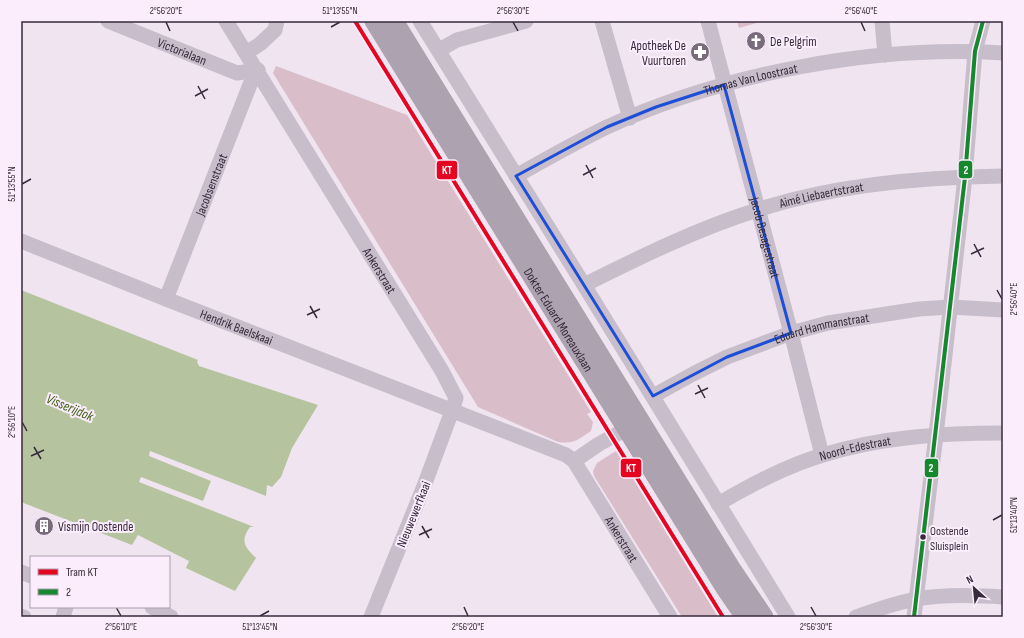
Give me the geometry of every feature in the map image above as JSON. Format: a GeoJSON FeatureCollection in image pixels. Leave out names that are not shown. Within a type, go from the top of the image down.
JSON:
{"type":"FeatureCollection","features":[{"type":"Feature","properties":{"kind":"main road","name":"Dokter Eduard Moreauxlaan"},"geometry":{"type":"LineString","coordinates":[[374,21],[633,425],[764,617]]}},
{"type":"Feature","properties":{"kind":"main road","name":"Dokter Eduard Moreauxlaan"},"geometry":{"type":"LineString","coordinates":[[394,21],[633,425],[726,588],[745,617]]}},
{"type":"Feature","properties":{"kind":"street","name":"Victorialaan"},"geometry":{"type":"LineString","coordinates":[[108,21],[236,73],[258,70]]}},
{"type":"Feature","properties":{"kind":"street","name":"Ankerstraat"},"geometry":{"type":"LineString","coordinates":[[226,21],[258,70],[442,371],[456,398],[452,411],[566,455],[574,461],[670,617]]}},
{"type":"Feature","properties":{"kind":"street"},"geometry":{"type":"LineString","coordinates":[[246,53],[260,44],[274,30],[277,21]]}},
{"type":"Feature","properties":{"kind":"street"},"geometry":{"type":"LineString","coordinates":[[420,21],[653,396],[788,617]]}},
{"type":"Feature","properties":{"kind":"street"},"geometry":{"type":"LineString","coordinates":[[439,50],[457,40],[526,21]]}},
{"type":"Feature","properties":{"kind":"street"},"geometry":{"type":"LineString","coordinates":[[602,21],[630,118]]}},
{"type":"Feature","properties":{"kind":"street","name":"Jacob Besagestraat"},"geometry":{"type":"LineString","coordinates":[[708,21],[822,455]]}},
{"type":"Feature","properties":{"kind":"street"},"geometry":{"type":"LineString","coordinates":[[882,21],[885,55]]}},
{"type":"Feature","properties":{"kind":"street"},"geometry":{"type":"LineString","coordinates":[[914,617],[951,307],[965,177],[975,51],[984,21]]}},
{"type":"Feature","properties":{"kind":"street","name":"Thomas Van Loostraat"},"geometry":{"type":"LineString","coordinates":[[516,176],[583,139],[630,118],[656,107],[724,85],[795,68],[885,55],[975,51],[1003,53]]}},
{"type":"Feature","properties":{"kind":"street","name":"Jacobsenstraat"},"geometry":{"type":"LineString","coordinates":[[166,300],[251,82],[258,70]]}},
{"type":"Feature","properties":{"kind":"street","name":"Aimé Liebaertstraat"},"geometry":{"type":"LineString","coordinates":[[584,285],[659,248],[716,224],[758,209],[792,200],[849,189],[901,182],[965,177],[1003,176]]}},
{"type":"Feature","properties":{"kind":"street","name":"Hendrik Baelskaai"},"geometry":{"type":"LineString","coordinates":[[21,241],[166,300],[452,411]]}},
{"type":"Feature","properties":{"kind":"street","name":"Eduard Hammanstraat"},"geometry":{"type":"LineString","coordinates":[[653,396],[728,357],[791,333],[828,323],[919,309],[951,307],[1003,310]]}},
{"type":"Feature","properties":{"kind":"street","name":"Nieuwewerfkaai"},"geometry":{"type":"LineString","coordinates":[[371,617],[424,486],[452,411]]}},
{"type":"Feature","properties":{"kind":"street"},"geometry":{"type":"LineString","coordinates":[[574,461],[599,444],[633,425]]}},
{"type":"Feature","properties":{"kind":"street","name":"Noord-Edestraat"},"geometry":{"type":"LineString","coordinates":[[718,504],[752,485],[822,455],[857,446],[936,435],[1003,434]]}},
{"type":"Feature","properties":{"kind":"street"},"geometry":{"type":"LineString","coordinates":[[856,617],[877,609],[916,599],[982,596],[1003,598]]}},
{"type":"Feature","properties":{"kind":"street"},"geometry":{"type":"LineString","coordinates":[[154,608],[171,617]]}},
{"type":"Feature","properties":{"kind":"highlighted area"},"geometry":{"type":"Polygon","coordinates":[[[724,85],[791,333],[727,357],[653,396],[516,176],[607,127],[656,107],[724,85]]]}},
{"type":"Feature","properties":{"kind":"shaded area"},"geometry":{"type":"Polygon","coordinates":[[[737,21],[760,21],[760,22],[739,28],[737,21]]]}},
{"type":"Feature","properties":{"kind":"shaded area"},"geometry":{"type":"Polygon","coordinates":[[[276,66],[407,115],[591,412],[587,414],[593,422],[591,431],[572,442],[558,442],[478,407],[273,73],[276,66]]]}},
{"type":"Feature","properties":{"kind":"shaded area"},"geometry":{"type":"Polygon","coordinates":[[[616,451],[718,617],[682,617],[594,476],[593,471],[597,463],[616,451]]]}},
{"type":"Feature","properties":{"kind":"water","name":"Visserijdok"},"geometry":{"type":"Polygon","coordinates":[[[21,290],[198,360],[197,362],[199,366],[318,405],[292,448],[281,477],[272,487],[267,485],[266,496],[150,451],[149,456],[211,481],[203,501],[141,477],[139,482],[254,527],[250,527],[244,541],[249,551],[256,558],[235,591],[186,568],[189,561],[138,535],[132,545],[21,502],[21,290]]]}},
{"type":"Feature","properties":{"kind":"tram line","name":"KT"},"geometry":{"type":"LineString","coordinates":[[355,21],[723,617]]}},
{"type":"Feature","properties":{"kind":"transit line","name":"2"},"geometry":{"type":"LineString","coordinates":[[914,617],[965,177],[975,51],[983,21]]}},
{"type":"Feature","properties":{"kind":"place","name":"De Pelgrim"},"geometry":{"type":"Point","coordinates":[756,41]}},
{"type":"Feature","properties":{"kind":"place","name":"Apotheek De Vuurtoren"},"geometry":{"type":"Point","coordinates":[700,52]}},
{"type":"Feature","properties":{"kind":"place","name":"Vismijn Oostende"},"geometry":{"type":"Point","coordinates":[44,526]}},
{"type":"Feature","properties":{"kind":"place","name":"Oostende Sluisplein"},"geometry":{"type":"Point","coordinates":[923,537]}}]}
